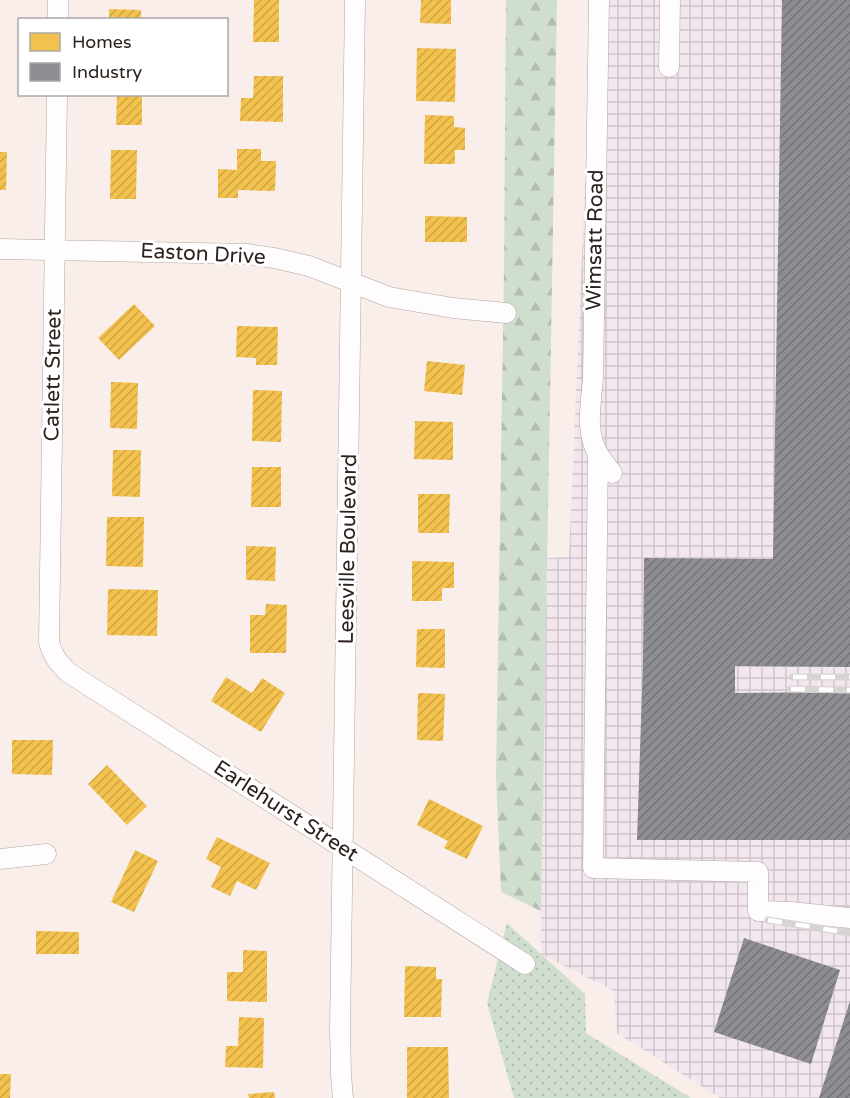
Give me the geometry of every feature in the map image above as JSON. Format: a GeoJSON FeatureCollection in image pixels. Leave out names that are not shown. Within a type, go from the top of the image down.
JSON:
{"type":"FeatureCollection","features":[{"type":"Feature","properties":{"kind":"street"},"geometry":{"type":"LineString","coordinates":[[58,0],[58,18]]}},
{"type":"Feature","properties":{"kind":"street","name":"Leesville Boulevard"},"geometry":{"type":"LineString","coordinates":[[343,1098],[340,1030],[355,0]]}},
{"type":"Feature","properties":{"kind":"street","name":"Wimsatt Road"},"geometry":{"type":"LineString","coordinates":[[599,0],[593,378],[589,424],[598,455],[612,473]]}},
{"type":"Feature","properties":{"kind":"street"},"geometry":{"type":"LineString","coordinates":[[669,67],[670,0]]}},
{"type":"Feature","properties":{"kind":"street","name":"Catlett Street"},"geometry":{"type":"LineString","coordinates":[[52,655],[49,642],[57,96]]}},
{"type":"Feature","properties":{"kind":"street","name":"Easton Drive"},"geometry":{"type":"LineString","coordinates":[[0,249],[248,254],[309,266],[389,297],[453,308],[506,313]]}},
{"type":"Feature","properties":{"kind":"street"},"geometry":{"type":"LineString","coordinates":[[598,455],[593,868],[758,872],[758,911],[850,918]]}},
{"type":"Feature","properties":{"kind":"street","name":"Earlehurst Street"},"geometry":{"type":"LineString","coordinates":[[52,655],[58,664],[69,673],[525,964]]}},
{"type":"Feature","properties":{"kind":"street"},"geometry":{"type":"LineString","coordinates":[[0,859],[46,854]]}},
{"type":"Feature","properties":{"kind":"shaded area"},"geometry":{"type":"Polygon","coordinates":[[[593,0],[850,0],[850,1098],[720,1098],[617,1033],[614,991],[541,954],[547,558],[569,557],[593,0]]]}},
{"type":"Feature","properties":{"kind":"green space"},"geometry":{"type":"Polygon","coordinates":[[[506,0],[557,0],[541,911],[501,892],[496,776],[506,0]]]}},
{"type":"Feature","properties":{"kind":"green space"},"geometry":{"type":"Polygon","coordinates":[[[507,923],[585,994],[586,1033],[691,1098],[514,1098],[487,1003],[507,923]]]}},
{"type":"Feature","properties":{"kind":"building: Homes"},"geometry":{"type":"Polygon","coordinates":[[[254,0],[279,0],[279,42],[253,42],[254,0]]]}},
{"type":"Feature","properties":{"kind":"building: Homes"},"geometry":{"type":"Polygon","coordinates":[[[421,0],[451,0],[451,24],[420,23],[421,0]]]}},
{"type":"Feature","properties":{"kind":"building: Homes"},"geometry":{"type":"Polygon","coordinates":[[[109,9],[141,10],[141,18],[109,18],[109,9]]]}},
{"type":"Feature","properties":{"kind":"building: Homes"},"geometry":{"type":"Polygon","coordinates":[[[417,48],[456,49],[455,102],[416,101],[417,48]]]}},
{"type":"Feature","properties":{"kind":"building: Homes"},"geometry":{"type":"Polygon","coordinates":[[[254,76],[283,76],[283,122],[240,121],[241,98],[253,98],[254,76]]]}},
{"type":"Feature","properties":{"kind":"building: Homes"},"geometry":{"type":"Polygon","coordinates":[[[117,96],[142,96],[142,125],[116,125],[117,96]]]}},
{"type":"Feature","properties":{"kind":"building: Homes"},"geometry":{"type":"Polygon","coordinates":[[[425,115],[454,116],[454,127],[465,128],[465,150],[455,150],[455,164],[424,164],[425,115]]]}},
{"type":"Feature","properties":{"kind":"building: Homes"},"geometry":{"type":"Polygon","coordinates":[[[237,149],[261,149],[261,161],[276,161],[275,191],[238,190],[238,198],[218,198],[218,169],[237,170],[237,149]]]}},
{"type":"Feature","properties":{"kind":"building: Homes"},"geometry":{"type":"Polygon","coordinates":[[[111,150],[137,150],[136,199],[110,199],[111,150]]]}},
{"type":"Feature","properties":{"kind":"building: Homes"},"geometry":{"type":"Polygon","coordinates":[[[0,152],[7,152],[6,190],[0,190],[0,152]]]}},
{"type":"Feature","properties":{"kind":"building: Homes"},"geometry":{"type":"Polygon","coordinates":[[[425,216],[467,217],[467,242],[425,242],[425,216]]]}},
{"type":"Feature","properties":{"kind":"building: Homes"},"geometry":{"type":"Polygon","coordinates":[[[134,304],[155,326],[119,360],[98,338],[134,304]]]}},
{"type":"Feature","properties":{"kind":"building: Homes"},"geometry":{"type":"Polygon","coordinates":[[[237,326],[278,327],[277,365],[256,365],[256,358],[236,357],[237,326]]]}},
{"type":"Feature","properties":{"kind":"building: Homes"},"geometry":{"type":"Polygon","coordinates":[[[427,361],[465,365],[462,395],[424,391],[427,361]]]}},
{"type":"Feature","properties":{"kind":"building: Homes"},"geometry":{"type":"Polygon","coordinates":[[[111,382],[138,383],[137,429],[110,428],[111,382]]]}},
{"type":"Feature","properties":{"kind":"building: Homes"},"geometry":{"type":"Polygon","coordinates":[[[253,390],[282,391],[281,442],[252,441],[253,390]]]}},
{"type":"Feature","properties":{"kind":"building: Homes"},"geometry":{"type":"Polygon","coordinates":[[[415,421],[453,422],[453,460],[414,459],[415,421]]]}},
{"type":"Feature","properties":{"kind":"building: Homes"},"geometry":{"type":"Polygon","coordinates":[[[113,450],[141,450],[140,497],[112,496],[113,450]]]}},
{"type":"Feature","properties":{"kind":"building: Homes"},"geometry":{"type":"Polygon","coordinates":[[[252,467],[281,467],[281,507],[251,507],[252,467]]]}},
{"type":"Feature","properties":{"kind":"building: Homes"},"geometry":{"type":"Polygon","coordinates":[[[418,494],[450,494],[449,533],[418,533],[418,494]]]}},
{"type":"Feature","properties":{"kind":"building: Homes"},"geometry":{"type":"Polygon","coordinates":[[[107,517],[144,517],[143,567],[106,566],[107,517]]]}},
{"type":"Feature","properties":{"kind":"building: Homes"},"geometry":{"type":"Polygon","coordinates":[[[246,546],[276,547],[275,581],[246,580],[246,546]]]}},
{"type":"Feature","properties":{"kind":"building: Homes"},"geometry":{"type":"Polygon","coordinates":[[[412,561],[454,562],[454,588],[442,588],[442,601],[412,601],[412,561]]]}},
{"type":"Feature","properties":{"kind":"building: Homes"},"geometry":{"type":"Polygon","coordinates":[[[108,589],[158,590],[157,636],[107,635],[108,589]]]}},
{"type":"Feature","properties":{"kind":"building: Homes"},"geometry":{"type":"Polygon","coordinates":[[[266,604],[287,605],[286,653],[250,653],[250,615],[265,615],[266,604]]]}},
{"type":"Feature","properties":{"kind":"building: Homes"},"geometry":{"type":"Polygon","coordinates":[[[417,629],[445,629],[445,668],[416,667],[417,629]]]}},
{"type":"Feature","properties":{"kind":"building: Homes"},"geometry":{"type":"Polygon","coordinates":[[[226,677],[252,693],[262,678],[285,693],[261,732],[211,701],[226,677]]]}},
{"type":"Feature","properties":{"kind":"building: Homes"},"geometry":{"type":"Polygon","coordinates":[[[418,693],[445,694],[443,741],[417,740],[418,693]]]}},
{"type":"Feature","properties":{"kind":"building: Homes"},"geometry":{"type":"Polygon","coordinates":[[[12,740],[53,740],[52,775],[12,774],[12,740]]]}},
{"type":"Feature","properties":{"kind":"building: Homes"},"geometry":{"type":"Polygon","coordinates":[[[107,765],[147,806],[127,825],[88,784],[107,765]]]}},
{"type":"Feature","properties":{"kind":"building: Homes"},"geometry":{"type":"Polygon","coordinates":[[[429,799],[483,826],[467,859],[444,848],[448,841],[417,825],[429,799]]]}},
{"type":"Feature","properties":{"kind":"building: Homes"},"geometry":{"type":"Polygon","coordinates":[[[217,837],[270,863],[256,890],[237,881],[230,896],[211,887],[221,867],[206,859],[217,837]]]}},
{"type":"Feature","properties":{"kind":"building: Homes"},"geometry":{"type":"Polygon","coordinates":[[[135,850],[158,861],[134,912],[111,902],[135,850]]]}},
{"type":"Feature","properties":{"kind":"building: Homes"},"geometry":{"type":"Polygon","coordinates":[[[36,931],[79,932],[79,954],[36,954],[36,931]]]}},
{"type":"Feature","properties":{"kind":"building: Homes"},"geometry":{"type":"Polygon","coordinates":[[[243,950],[267,951],[267,1002],[227,1001],[227,972],[243,972],[243,950]]]}},
{"type":"Feature","properties":{"kind":"building: Homes"},"geometry":{"type":"Polygon","coordinates":[[[405,966],[436,967],[436,979],[442,979],[441,1017],[404,1017],[405,966]]]}},
{"type":"Feature","properties":{"kind":"building: Homes"},"geometry":{"type":"Polygon","coordinates":[[[239,1017],[264,1018],[263,1068],[225,1067],[226,1046],[238,1046],[239,1017]]]}},
{"type":"Feature","properties":{"kind":"building: Homes"},"geometry":{"type":"Polygon","coordinates":[[[407,1047],[448,1047],[449,1098],[407,1098],[407,1047]]]}},
{"type":"Feature","properties":{"kind":"building: Homes"},"geometry":{"type":"Polygon","coordinates":[[[0,1074],[11,1074],[10,1098],[0,1098],[0,1074]]]}},
{"type":"Feature","properties":{"kind":"building: Homes"},"geometry":{"type":"Polygon","coordinates":[[[274,1092],[275,1098],[249,1098],[248,1094],[274,1092]]]}},
{"type":"Feature","properties":{"kind":"building: Industry"},"geometry":{"type":"Polygon","coordinates":[[[782,0],[850,0],[850,667],[735,666],[735,693],[850,692],[850,840],[637,840],[644,558],[773,559],[782,0]]]}},
{"type":"Feature","properties":{"kind":"building: Industry"},"geometry":{"type":"Polygon","coordinates":[[[744,938],[840,970],[811,1064],[714,1032],[744,938]]]}},
{"type":"Feature","properties":{"kind":"building: Industry"},"geometry":{"type":"Polygon","coordinates":[[[850,1001],[850,1098],[819,1098],[850,1001]]]}},
{"type":"Feature","properties":{"kind":"railway"},"geometry":{"type":"LineString","coordinates":[[793,677],[850,677]]}},
{"type":"Feature","properties":{"kind":"railway"},"geometry":{"type":"LineString","coordinates":[[791,689],[850,690]]}},
{"type":"Feature","properties":{"kind":"railway"},"geometry":{"type":"LineString","coordinates":[[768,920],[850,933]]}}]}
